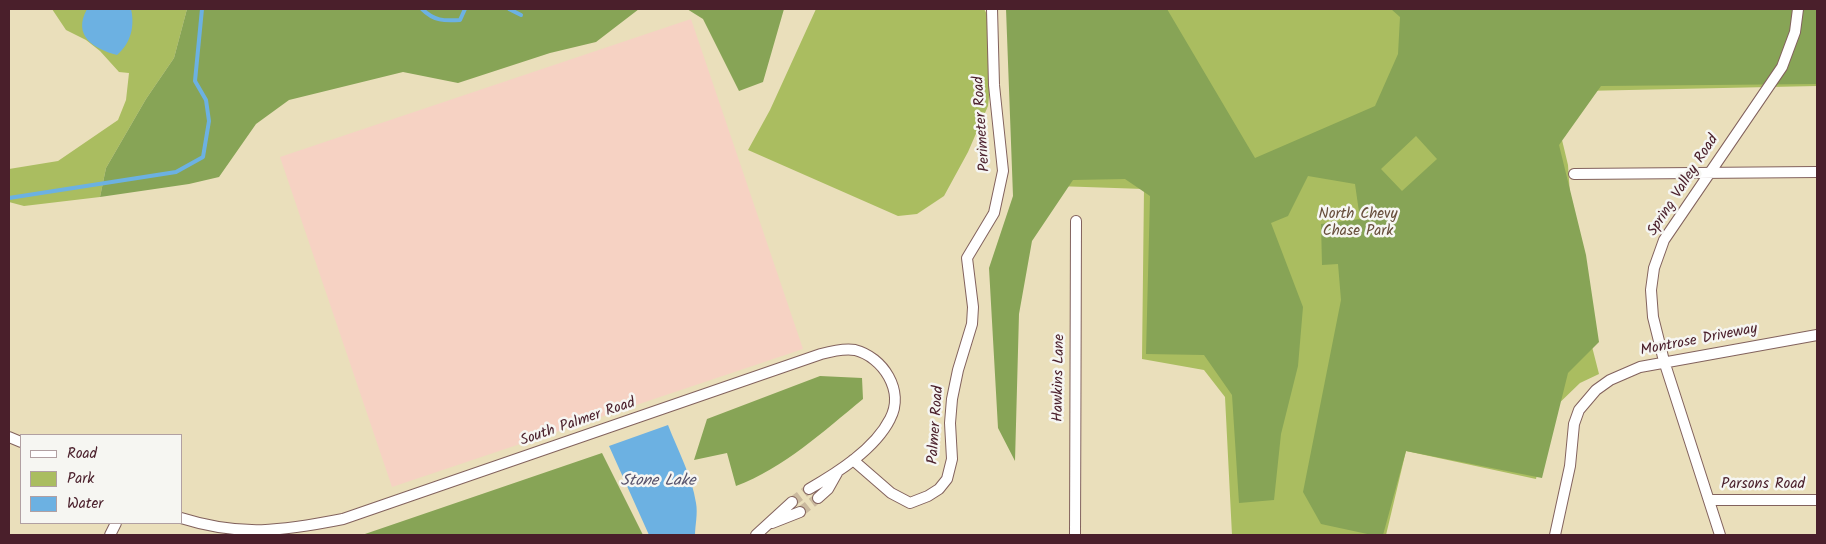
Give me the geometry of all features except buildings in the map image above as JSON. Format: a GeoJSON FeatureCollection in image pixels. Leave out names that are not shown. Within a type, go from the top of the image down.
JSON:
{"type":"FeatureCollection","features":[{"type":"Feature","properties":{"kind":"street","name":"Perimeter Road"},"geometry":{"type":"LineString","coordinates":[[967,258],[994,213],[1003,171],[994,85],[992,9]]}},
{"type":"Feature","properties":{"kind":"street","name":"Spring Valley Road"},"geometry":{"type":"LineString","coordinates":[[1720,535],[1664,361],[1653,317],[1651,290],[1654,268],[1664,240],[1782,67],[1794,32],[1798,9]]}},
{"type":"Feature","properties":{"kind":"street"},"geometry":{"type":"LineString","coordinates":[[1574,174],[1817,172]]}},
{"type":"Feature","properties":{"kind":"street","name":"Hawkins Lane"},"geometry":{"type":"LineString","coordinates":[[1075,535],[1076,221]]}},
{"type":"Feature","properties":{"kind":"street","name":"Palmer Road"},"geometry":{"type":"LineString","coordinates":[[853,460],[891,493],[910,503],[939,489],[947,479],[952,459],[950,423],[952,399],[958,370],[972,324],[973,307],[967,258]]}},
{"type":"Feature","properties":{"kind":"street","name":"Montrose Driveway"},"geometry":{"type":"LineString","coordinates":[[1554,535],[1562,509],[1574,424],[1579,410],[1596,390],[1610,380],[1640,367],[1664,361],[1817,335]]}},
{"type":"Feature","properties":{"kind":"street","name":"South Palmer Road"},"geometry":{"type":"LineString","coordinates":[[182,518],[229,533],[289,530],[343,519],[837,350],[855,350],[876,360],[884,368],[894,391],[893,412],[884,430],[853,460]]}},
{"type":"Feature","properties":{"kind":"street"},"geometry":{"type":"LineString","coordinates":[[809,489],[853,460]]}},
{"type":"Feature","properties":{"kind":"street"},"geometry":{"type":"LineString","coordinates":[[818,498],[828,489],[837,472]]}},
{"type":"Feature","properties":{"kind":"street","name":"Parsons Road"},"geometry":{"type":"LineString","coordinates":[[1709,500],[1817,500]]}},
{"type":"Feature","properties":{"kind":"street"},"geometry":{"type":"LineString","coordinates":[[756,535],[792,502]]}},
{"type":"Feature","properties":{"kind":"street"},"geometry":{"type":"LineString","coordinates":[[769,524],[800,512]]}},
{"type":"Feature","properties":{"kind":"shaded area"},"geometry":{"type":"Polygon","coordinates":[[[691,19],[803,349],[392,487],[280,157],[691,19]]]}},
{"type":"Feature","properties":{"kind":"green space"},"geometry":{"type":"Polygon","coordinates":[[[52,9],[187,9],[174,58],[146,99],[106,168],[100,197],[24,206],[9,202],[9,169],[58,161],[118,120],[126,100],[129,73],[119,72],[100,51],[86,40],[66,30],[52,9]]]}},
{"type":"Feature","properties":{"kind":"green space"},"geometry":{"type":"Polygon","coordinates":[[[187,9],[639,9],[596,42],[550,53],[458,83],[403,72],[289,100],[256,124],[219,177],[189,184],[100,197],[106,168],[146,99],[174,58],[187,9]]]}},
{"type":"Feature","properties":{"kind":"green space"},"geometry":{"type":"Polygon","coordinates":[[[687,9],[784,9],[763,82],[739,91],[703,19],[687,9]]]}},
{"type":"Feature","properties":{"kind":"green space"},"geometry":{"type":"Polygon","coordinates":[[[816,9],[984,9],[988,16],[990,88],[988,106],[968,152],[944,196],[917,214],[898,216],[748,150],[770,110],[816,9]]]}},
{"type":"Feature","properties":{"kind":"green space","name":"North Chevy Chase Park"},"geometry":{"type":"Polygon","coordinates":[[[1006,9],[1167,9],[1255,158],[1375,106],[1398,54],[1400,17],[1391,9],[1817,9],[1817,84],[1601,86],[1559,145],[1586,255],[1599,342],[1568,373],[1542,478],[1406,451],[1383,535],[1372,535],[1321,524],[1303,492],[1341,300],[1338,264],[1322,265],[1321,224],[1360,219],[1355,184],[1308,176],[1288,216],[1271,223],[1303,307],[1298,366],[1281,434],[1274,500],[1239,503],[1232,395],[1204,355],[1146,354],[1150,196],[1125,179],[1073,180],[1032,241],[1019,314],[1015,461],[998,428],[989,268],[1013,196],[1006,9]],[[1416,136],[1381,169],[1402,191],[1437,159],[1416,136]]]}},
{"type":"Feature","properties":{"kind":"green space","name":"North Chevy Chase Park"},"geometry":{"type":"Polygon","coordinates":[[[1021,9],[1817,9],[1817,86],[1582,91],[1557,119],[1568,165],[1576,284],[1599,374],[1580,383],[1551,411],[1536,479],[1406,451],[1386,535],[1232,535],[1225,397],[1204,370],[1142,359],[1144,189],[1027,185],[1021,9]]]}},
{"type":"Feature","properties":{"kind":"green space"},"geometry":{"type":"Polygon","coordinates":[[[820,376],[862,378],[863,399],[787,459],[736,486],[727,453],[694,460],[707,419],[820,376]]]}},
{"type":"Feature","properties":{"kind":"green space"},"geometry":{"type":"Polygon","coordinates":[[[602,453],[643,535],[362,535],[602,453]]]}},
{"type":"Feature","properties":{"kind":"water"},"geometry":{"type":"Polygon","coordinates":[[[87,9],[131,9],[131,34],[126,45],[117,55],[93,45],[84,34],[82,27],[83,18],[87,9]]]}},
{"type":"Feature","properties":{"kind":"water","name":"Stone Lake"},"geometry":{"type":"Polygon","coordinates":[[[668,425],[688,473],[694,493],[697,511],[695,535],[649,535],[609,446],[668,425]]]}},
{"type":"Feature","properties":{"kind":"waterway"},"geometry":{"type":"LineString","coordinates":[[9,198],[176,172],[203,157],[209,121],[206,100],[195,81],[202,9]]}},
{"type":"Feature","properties":{"kind":"waterway"},"geometry":{"type":"LineString","coordinates":[[422,9],[435,18],[449,20],[460,20],[465,9]]}},
{"type":"Feature","properties":{"kind":"waterway"},"geometry":{"type":"LineString","coordinates":[[509,9],[521,15]]}},
{"type":"Feature","properties":{"kind":"tunnel"},"geometry":{"type":"LineString","coordinates":[[792,502],[809,489]]}},
{"type":"Feature","properties":{"kind":"tunnel"},"geometry":{"type":"LineString","coordinates":[[800,512],[818,498]]}}]}
